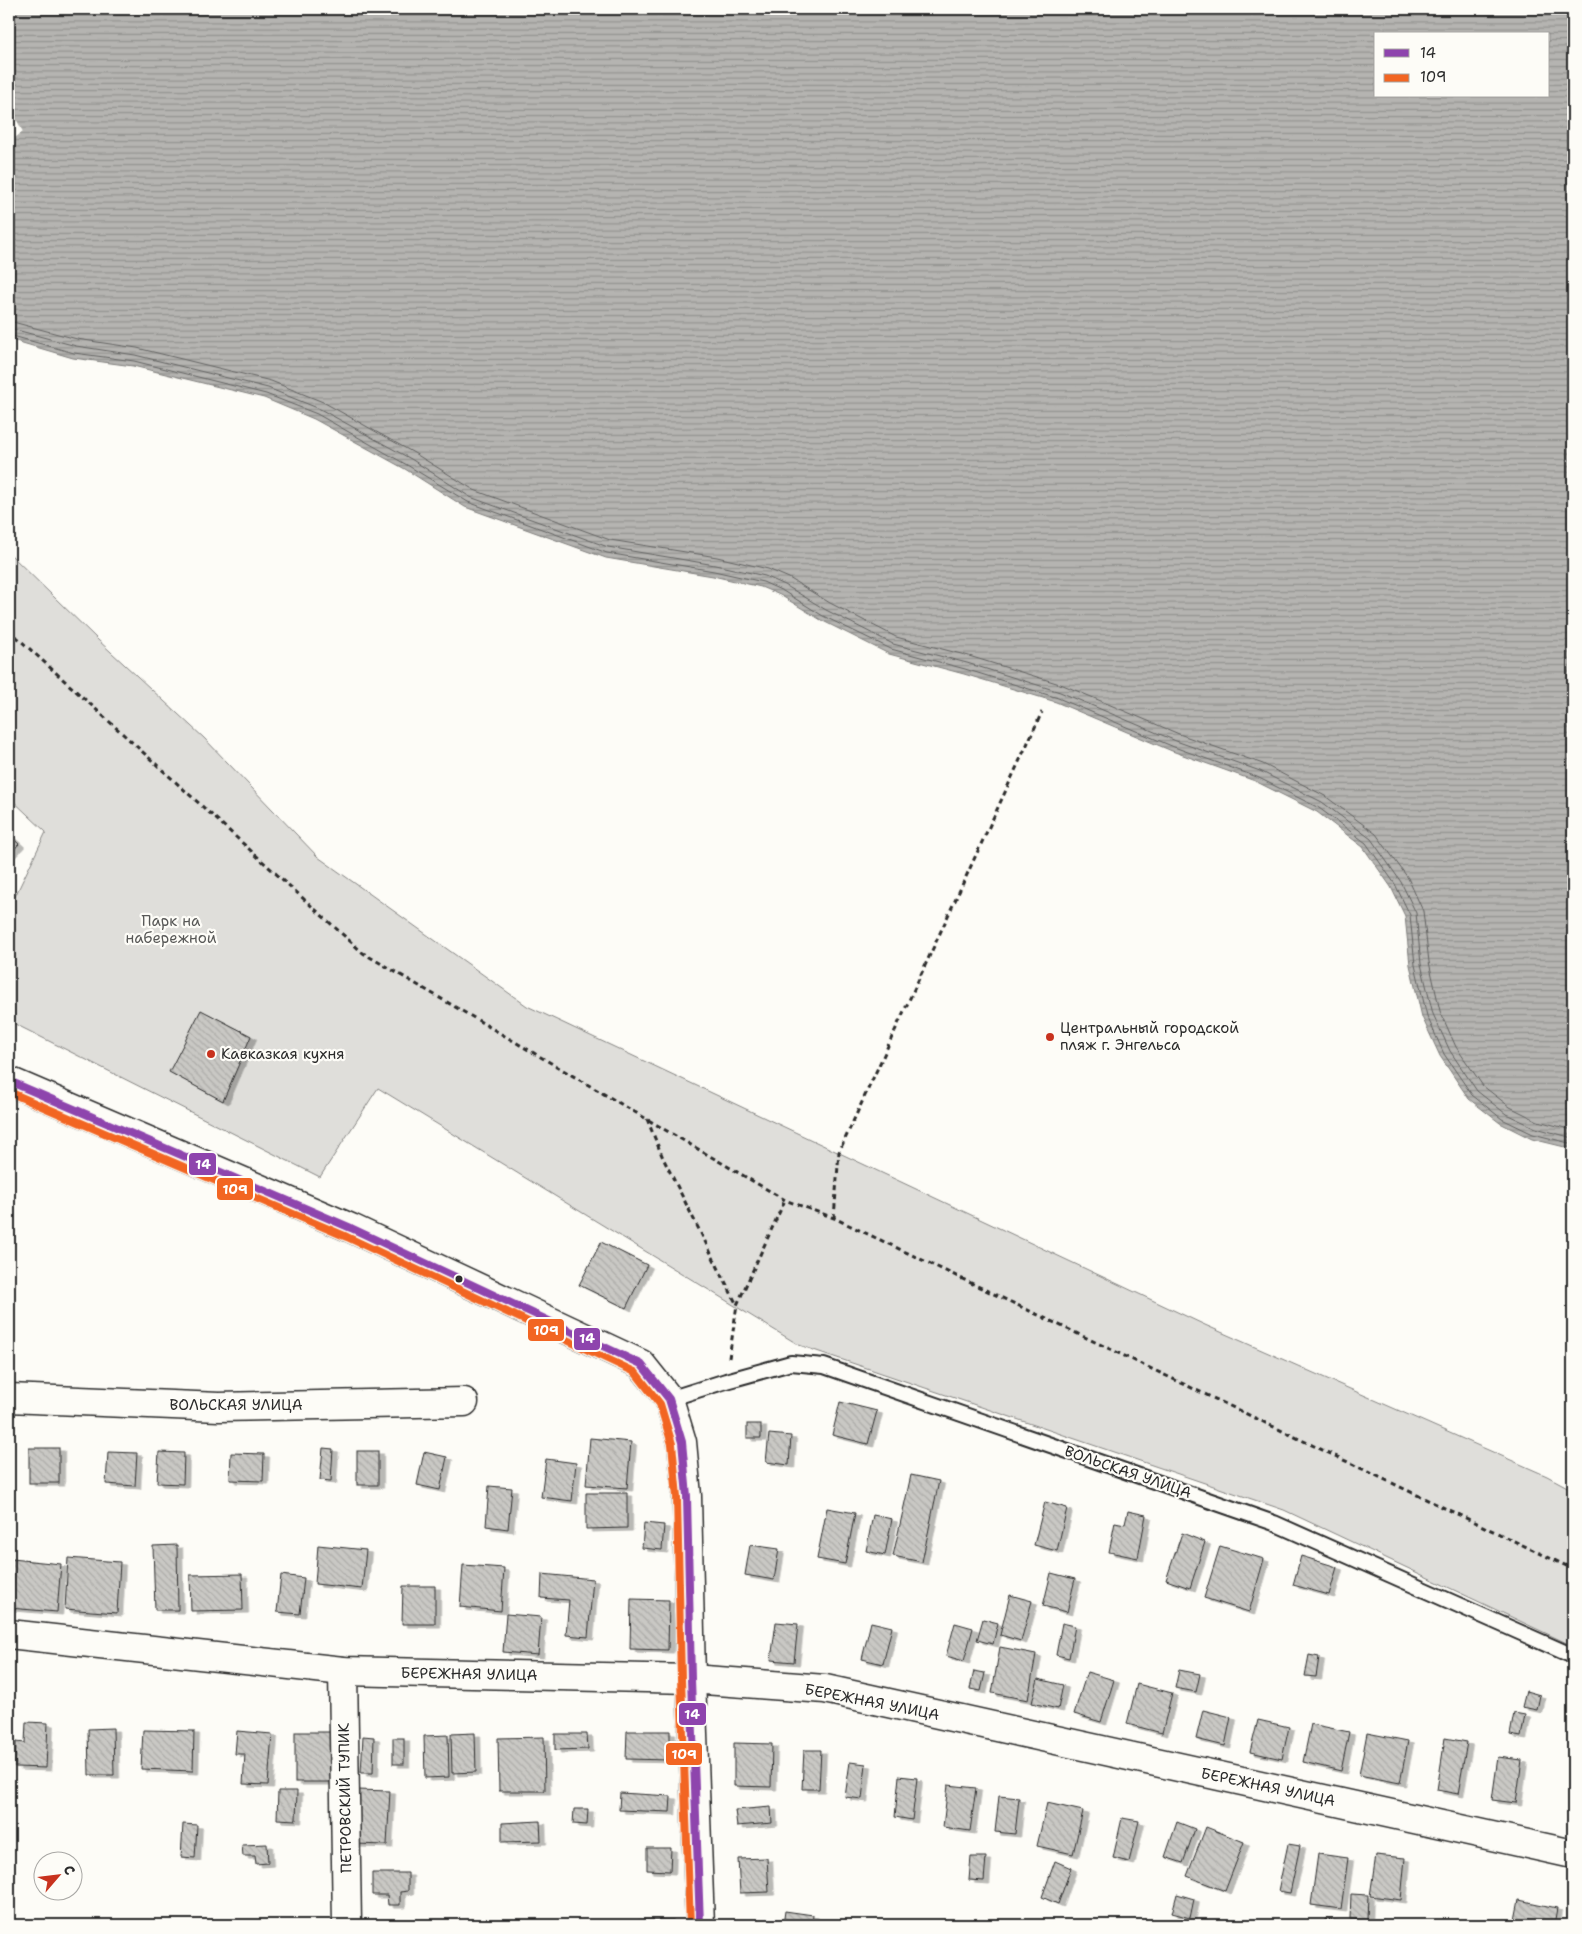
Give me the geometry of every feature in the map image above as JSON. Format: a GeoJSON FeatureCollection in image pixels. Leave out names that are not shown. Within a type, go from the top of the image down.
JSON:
{"type":"FeatureCollection","features":[{"type":"Feature","properties":{"kind":"street"},"geometry":{"type":"LineString","coordinates":[[9,1081],[351,1228],[641,1364],[669,1400],[682,1442],[687,1496],[691,1678],[700,1925]]}},
{"type":"Feature","properties":{"kind":"street","name":"ВОЛЬСКАЯ УЛИЦА"},"geometry":{"type":"LineString","coordinates":[[9,1398],[219,1407],[464,1402]]}},
{"type":"Feature","properties":{"kind":"street","name":"БЕРЕЖНАЯ УЛИЦА"},"geometry":{"type":"LineString","coordinates":[[9,1634],[343,1671],[691,1678],[825,1689],[1573,1854]]}},
{"type":"Feature","properties":{"kind":"street","name":"ПЕТРОВСКИЙ ТУПИК"},"geometry":{"type":"LineString","coordinates":[[343,1671],[347,1925]]}},
{"type":"Feature","properties":{"kind":"lane","name":"ВОЛЬСКАЯ УЛИЦА"},"geometry":{"type":"LineString","coordinates":[[669,1400],[726,1381],[791,1363],[824,1366],[1274,1523],[1573,1656]]}},
{"type":"Feature","properties":{"kind":"path"},"geometry":{"type":"LineString","coordinates":[[9,630],[363,953],[785,1200],[834,1218],[1573,1568]]}},
{"type":"Feature","properties":{"kind":"path"},"geometry":{"type":"LineString","coordinates":[[834,1218],[839,1152],[1042,712]]}},
{"type":"Feature","properties":{"kind":"path"},"geometry":{"type":"LineString","coordinates":[[647,1119],[663,1158],[737,1305]]}},
{"type":"Feature","properties":{"kind":"path"},"geometry":{"type":"LineString","coordinates":[[726,1381],[737,1305],[785,1200]]}},
{"type":"Feature","properties":{"kind":"green space","name":"Парк на набережной"},"geometry":{"type":"Polygon","coordinates":[[[9,553],[98,640],[204,738],[318,857],[527,1006],[1205,1325],[1547,1476],[1573,1490],[1573,1646],[1284,1510],[799,1345],[378,1088],[320,1177],[9,1021],[9,909],[46,832],[9,797],[9,553]]]}},
{"type":"Feature","properties":{"kind":"water"},"geometry":{"type":"Polygon","coordinates":[[[9,9],[1573,9],[1573,1149],[1532,1139],[1500,1123],[1469,1099],[1440,1056],[1422,1017],[1410,965],[1405,916],[1391,887],[1363,847],[1317,812],[1255,781],[1172,751],[1056,702],[889,654],[821,620],[780,595],[761,587],[713,576],[606,558],[465,507],[405,469],[314,419],[264,398],[133,366],[73,358],[9,339],[9,9]]]}},
{"type":"Feature","properties":{"kind":"pier"},"geometry":{"type":"Polygon","coordinates":[[[9,105],[23,132],[9,142],[9,105]]]}},
{"type":"Feature","properties":{"kind":"building"},"geometry":{"type":"Polygon","coordinates":[[[9,835],[19,844],[9,855],[9,835]]]}},
{"type":"Feature","properties":{"kind":"building","name":"Кавказкая кухня"},"geometry":{"type":"Polygon","coordinates":[[[201,1010],[251,1036],[223,1101],[169,1072],[201,1010]]]}},
{"type":"Feature","properties":{"kind":"building"},"geometry":{"type":"Polygon","coordinates":[[[601,1242],[647,1265],[626,1308],[579,1285],[601,1242]]]}},
{"type":"Feature","properties":{"kind":"building"},"geometry":{"type":"Polygon","coordinates":[[[840,1402],[877,1411],[868,1444],[832,1435],[840,1402]]]}},
{"type":"Feature","properties":{"kind":"building"},"geometry":{"type":"Polygon","coordinates":[[[747,1424],[761,1424],[761,1438],[747,1438],[747,1424]]]}},
{"type":"Feature","properties":{"kind":"building"},"geometry":{"type":"Polygon","coordinates":[[[769,1434],[791,1436],[789,1465],[766,1462],[769,1434]]]}},
{"type":"Feature","properties":{"kind":"building"},"geometry":{"type":"Polygon","coordinates":[[[590,1438],[631,1442],[627,1488],[586,1485],[590,1438]]]}},
{"type":"Feature","properties":{"kind":"building"},"geometry":{"type":"Polygon","coordinates":[[[29,1448],[59,1448],[59,1483],[29,1483],[29,1448]]]}},
{"type":"Feature","properties":{"kind":"building"},"geometry":{"type":"Polygon","coordinates":[[[323,1448],[333,1449],[331,1481],[320,1480],[323,1448]]]}},
{"type":"Feature","properties":{"kind":"building"},"geometry":{"type":"Polygon","coordinates":[[[357,1451],[378,1451],[378,1485],[357,1485],[357,1451]]]}},
{"type":"Feature","properties":{"kind":"building"},"geometry":{"type":"Polygon","coordinates":[[[108,1452],[137,1453],[135,1486],[106,1484],[108,1452]]]}},
{"type":"Feature","properties":{"kind":"building"},"geometry":{"type":"Polygon","coordinates":[[[159,1452],[184,1453],[183,1484],[157,1483],[159,1452]]]}},
{"type":"Feature","properties":{"kind":"building"},"geometry":{"type":"Polygon","coordinates":[[[424,1452],[447,1457],[440,1490],[417,1485],[424,1452]]]}},
{"type":"Feature","properties":{"kind":"building"},"geometry":{"type":"Polygon","coordinates":[[[231,1453],[264,1454],[263,1481],[230,1480],[231,1453]]]}},
{"type":"Feature","properties":{"kind":"building"},"geometry":{"type":"Polygon","coordinates":[[[546,1459],[576,1463],[572,1501],[541,1497],[546,1459]]]}},
{"type":"Feature","properties":{"kind":"building"},"geometry":{"type":"Polygon","coordinates":[[[911,1475],[939,1481],[922,1562],[893,1556],[911,1475]]]}},
{"type":"Feature","properties":{"kind":"building"},"geometry":{"type":"Polygon","coordinates":[[[489,1486],[512,1488],[508,1529],[486,1526],[489,1486]]]}},
{"type":"Feature","properties":{"kind":"building"},"geometry":{"type":"Polygon","coordinates":[[[586,1493],[627,1493],[627,1528],[586,1529],[586,1493]]]}},
{"type":"Feature","properties":{"kind":"building"},"geometry":{"type":"Polygon","coordinates":[[[1045,1502],[1067,1508],[1057,1551],[1034,1545],[1045,1502]]]}},
{"type":"Feature","properties":{"kind":"building"},"geometry":{"type":"Polygon","coordinates":[[[827,1508],[855,1513],[845,1564],[817,1559],[827,1508]]]}},
{"type":"Feature","properties":{"kind":"building"},"geometry":{"type":"Polygon","coordinates":[[[1128,1511],[1146,1515],[1138,1558],[1109,1552],[1115,1522],[1125,1524],[1128,1511]]]}},
{"type":"Feature","properties":{"kind":"building"},"geometry":{"type":"Polygon","coordinates":[[[873,1515],[892,1519],[885,1555],[866,1551],[873,1515]]]}},
{"type":"Feature","properties":{"kind":"building"},"geometry":{"type":"Polygon","coordinates":[[[644,1523],[664,1525],[662,1550],[642,1548],[644,1523]]]}},
{"type":"Feature","properties":{"kind":"building"},"geometry":{"type":"Polygon","coordinates":[[[1182,1533],[1205,1542],[1190,1588],[1166,1580],[1182,1533]]]}},
{"type":"Feature","properties":{"kind":"building"},"geometry":{"type":"Polygon","coordinates":[[[177,1545],[178,1610],[155,1610],[153,1546],[177,1545]]]}},
{"type":"Feature","properties":{"kind":"building"},"geometry":{"type":"Polygon","coordinates":[[[318,1545],[366,1550],[362,1589],[315,1584],[318,1545]]]}},
{"type":"Feature","properties":{"kind":"building"},"geometry":{"type":"Polygon","coordinates":[[[750,1545],[779,1549],[774,1580],[745,1575],[750,1545]]]}},
{"type":"Feature","properties":{"kind":"building"},"geometry":{"type":"Polygon","coordinates":[[[1220,1546],[1264,1559],[1249,1612],[1204,1598],[1220,1546]]]}},
{"type":"Feature","properties":{"kind":"building"},"geometry":{"type":"Polygon","coordinates":[[[1301,1556],[1337,1567],[1329,1595],[1293,1585],[1301,1556]]]}},
{"type":"Feature","properties":{"kind":"building"},"geometry":{"type":"Polygon","coordinates":[[[68,1558],[120,1562],[117,1613],[65,1609],[68,1558]]]}},
{"type":"Feature","properties":{"kind":"building"},"geometry":{"type":"Polygon","coordinates":[[[12,1559],[61,1564],[57,1612],[9,1608],[12,1559]]]}},
{"type":"Feature","properties":{"kind":"building"},"geometry":{"type":"Polygon","coordinates":[[[463,1565],[504,1568],[501,1611],[460,1607],[463,1565]]]}},
{"type":"Feature","properties":{"kind":"building"},"geometry":{"type":"Polygon","coordinates":[[[1051,1573],[1075,1579],[1067,1612],[1043,1606],[1051,1573]]]}},
{"type":"Feature","properties":{"kind":"building"},"geometry":{"type":"Polygon","coordinates":[[[242,1574],[243,1610],[191,1611],[190,1575],[242,1574]]]}},
{"type":"Feature","properties":{"kind":"building"},"geometry":{"type":"Polygon","coordinates":[[[542,1574],[593,1579],[588,1637],[566,1635],[569,1600],[541,1598],[542,1574]]]}},
{"type":"Feature","properties":{"kind":"building"},"geometry":{"type":"Polygon","coordinates":[[[281,1575],[304,1578],[300,1614],[277,1612],[281,1575]]]}},
{"type":"Feature","properties":{"kind":"building"},"geometry":{"type":"Polygon","coordinates":[[[403,1586],[435,1586],[435,1624],[402,1624],[403,1586]]]}},
{"type":"Feature","properties":{"kind":"building"},"geometry":{"type":"Polygon","coordinates":[[[1010,1595],[1032,1601],[1021,1641],[1000,1635],[1010,1595]]]}},
{"type":"Feature","properties":{"kind":"building"},"geometry":{"type":"Polygon","coordinates":[[[631,1599],[669,1600],[668,1650],[630,1649],[631,1599]]]}},
{"type":"Feature","properties":{"kind":"building"},"geometry":{"type":"Polygon","coordinates":[[[506,1614],[541,1617],[538,1655],[503,1652],[506,1614]]]}},
{"type":"Feature","properties":{"kind":"building"},"geometry":{"type":"Polygon","coordinates":[[[983,1619],[998,1623],[993,1644],[977,1640],[983,1619]]]}},
{"type":"Feature","properties":{"kind":"building"},"geometry":{"type":"Polygon","coordinates":[[[776,1622],[798,1624],[794,1662],[771,1660],[776,1622]]]}},
{"type":"Feature","properties":{"kind":"building"},"geometry":{"type":"Polygon","coordinates":[[[871,1622],[892,1627],[883,1664],[862,1659],[871,1622]]]}},
{"type":"Feature","properties":{"kind":"building"},"geometry":{"type":"Polygon","coordinates":[[[955,1623],[973,1628],[964,1661],[946,1656],[955,1623]]]}},
{"type":"Feature","properties":{"kind":"building"},"geometry":{"type":"Polygon","coordinates":[[[1062,1623],[1075,1626],[1069,1658],[1056,1655],[1062,1623]]]}},
{"type":"Feature","properties":{"kind":"building"},"geometry":{"type":"Polygon","coordinates":[[[1000,1647],[1036,1654],[1028,1700],[992,1693],[1000,1647]]]}},
{"type":"Feature","properties":{"kind":"building"},"geometry":{"type":"Polygon","coordinates":[[[1309,1655],[1319,1657],[1316,1677],[1305,1676],[1309,1655]]]}},
{"type":"Feature","properties":{"kind":"building"},"geometry":{"type":"Polygon","coordinates":[[[1179,1670],[1200,1674],[1196,1692],[1175,1688],[1179,1670]]]}},
{"type":"Feature","properties":{"kind":"building"},"geometry":{"type":"Polygon","coordinates":[[[974,1671],[985,1673],[981,1691],[970,1689],[974,1671]]]}},
{"type":"Feature","properties":{"kind":"building"},"geometry":{"type":"Polygon","coordinates":[[[1087,1672],[1114,1680],[1101,1722],[1074,1714],[1087,1672]]]}},
{"type":"Feature","properties":{"kind":"building"},"geometry":{"type":"Polygon","coordinates":[[[1038,1679],[1063,1685],[1058,1709],[1032,1703],[1038,1679]]]}},
{"type":"Feature","properties":{"kind":"building"},"geometry":{"type":"Polygon","coordinates":[[[1137,1684],[1172,1693],[1162,1733],[1127,1724],[1137,1684]]]}},
{"type":"Feature","properties":{"kind":"building"},"geometry":{"type":"Polygon","coordinates":[[[1526,1691],[1540,1695],[1537,1710],[1522,1707],[1526,1691]]]}},
{"type":"Feature","properties":{"kind":"building"},"geometry":{"type":"Polygon","coordinates":[[[1203,1710],[1231,1717],[1225,1746],[1196,1739],[1203,1710]]]}},
{"type":"Feature","properties":{"kind":"building"},"geometry":{"type":"Polygon","coordinates":[[[1514,1713],[1525,1715],[1521,1737],[1510,1735],[1514,1713]]]}},
{"type":"Feature","properties":{"kind":"building"},"geometry":{"type":"Polygon","coordinates":[[[1258,1720],[1289,1727],[1282,1759],[1250,1752],[1258,1720]]]}},
{"type":"Feature","properties":{"kind":"building"},"geometry":{"type":"Polygon","coordinates":[[[26,1722],[48,1723],[46,1768],[15,1767],[16,1742],[25,1743],[26,1722]]]}},
{"type":"Feature","properties":{"kind":"building"},"geometry":{"type":"Polygon","coordinates":[[[1311,1724],[1349,1732],[1341,1771],[1303,1762],[1311,1724]]]}},
{"type":"Feature","properties":{"kind":"building"},"geometry":{"type":"Polygon","coordinates":[[[113,1728],[114,1775],[89,1775],[88,1729],[113,1728]]]}},
{"type":"Feature","properties":{"kind":"building"},"geometry":{"type":"Polygon","coordinates":[[[143,1730],[194,1731],[193,1771],[141,1769],[143,1730]]]}},
{"type":"Feature","properties":{"kind":"building"},"geometry":{"type":"Polygon","coordinates":[[[237,1731],[272,1734],[268,1785],[243,1784],[245,1754],[235,1754],[237,1731]]]}},
{"type":"Feature","properties":{"kind":"building"},"geometry":{"type":"Polygon","coordinates":[[[627,1731],[670,1731],[670,1760],[626,1759],[627,1731]]]}},
{"type":"Feature","properties":{"kind":"building"},"geometry":{"type":"Polygon","coordinates":[[[295,1732],[332,1732],[332,1782],[295,1782],[295,1732]]]}},
{"type":"Feature","properties":{"kind":"building"},"geometry":{"type":"Polygon","coordinates":[[[475,1733],[476,1772],[452,1773],[451,1734],[475,1733]]]}},
{"type":"Feature","properties":{"kind":"building"},"geometry":{"type":"Polygon","coordinates":[[[1367,1733],[1408,1741],[1400,1783],[1359,1775],[1367,1733]]]}},
{"type":"Feature","properties":{"kind":"building"},"geometry":{"type":"Polygon","coordinates":[[[555,1734],[587,1734],[588,1749],[555,1750],[555,1734]]]}},
{"type":"Feature","properties":{"kind":"building"},"geometry":{"type":"Polygon","coordinates":[[[448,1735],[449,1777],[425,1778],[424,1736],[448,1735]]]}},
{"type":"Feature","properties":{"kind":"building"},"geometry":{"type":"Polygon","coordinates":[[[363,1736],[374,1737],[373,1773],[361,1773],[363,1736]]]}},
{"type":"Feature","properties":{"kind":"building"},"geometry":{"type":"Polygon","coordinates":[[[544,1737],[545,1791],[499,1791],[498,1738],[544,1737]]]}},
{"type":"Feature","properties":{"kind":"building"},"geometry":{"type":"Polygon","coordinates":[[[393,1738],[404,1738],[404,1764],[393,1764],[393,1738]]]}},
{"type":"Feature","properties":{"kind":"building"},"geometry":{"type":"Polygon","coordinates":[[[1445,1738],[1467,1742],[1458,1794],[1437,1790],[1445,1738]]]}},
{"type":"Feature","properties":{"kind":"building"},"geometry":{"type":"Polygon","coordinates":[[[734,1743],[772,1744],[771,1787],[734,1786],[734,1743]]]}},
{"type":"Feature","properties":{"kind":"building"},"geometry":{"type":"Polygon","coordinates":[[[804,1750],[821,1750],[819,1789],[802,1789],[804,1750]]]}},
{"type":"Feature","properties":{"kind":"building"},"geometry":{"type":"Polygon","coordinates":[[[1498,1757],[1522,1760],[1516,1803],[1492,1800],[1498,1757]]]}},
{"type":"Feature","properties":{"kind":"building"},"geometry":{"type":"Polygon","coordinates":[[[850,1762],[866,1764],[862,1799],[845,1797],[850,1762]]]}},
{"type":"Feature","properties":{"kind":"building"},"geometry":{"type":"Polygon","coordinates":[[[899,1776],[917,1778],[912,1820],[895,1817],[899,1776]]]}},
{"type":"Feature","properties":{"kind":"building"},"geometry":{"type":"Polygon","coordinates":[[[948,1785],[976,1788],[970,1831],[943,1827],[948,1785]]]}},
{"type":"Feature","properties":{"kind":"building"},"geometry":{"type":"Polygon","coordinates":[[[357,1790],[390,1791],[387,1845],[355,1844],[357,1790]]]}},
{"type":"Feature","properties":{"kind":"building"},"geometry":{"type":"Polygon","coordinates":[[[278,1791],[297,1791],[296,1820],[277,1819],[278,1791]]]}},
{"type":"Feature","properties":{"kind":"building"},"geometry":{"type":"Polygon","coordinates":[[[620,1793],[671,1796],[670,1812],[619,1810],[620,1793]]]}},
{"type":"Feature","properties":{"kind":"building"},"geometry":{"type":"Polygon","coordinates":[[[999,1796],[1019,1798],[1015,1834],[995,1832],[999,1796]]]}},
{"type":"Feature","properties":{"kind":"building"},"geometry":{"type":"Polygon","coordinates":[[[1047,1803],[1083,1811],[1073,1854],[1037,1846],[1047,1803]]]}},
{"type":"Feature","properties":{"kind":"building"},"geometry":{"type":"Polygon","coordinates":[[[771,1807],[772,1823],[737,1826],[735,1810],[771,1807]]]}},
{"type":"Feature","properties":{"kind":"building"},"geometry":{"type":"Polygon","coordinates":[[[574,1809],[588,1809],[587,1825],[573,1824],[574,1809]]]}},
{"type":"Feature","properties":{"kind":"building"},"geometry":{"type":"Polygon","coordinates":[[[1122,1818],[1139,1821],[1129,1862],[1113,1858],[1122,1818]]]}},
{"type":"Feature","properties":{"kind":"building"},"geometry":{"type":"Polygon","coordinates":[[[540,1821],[541,1841],[502,1842],[502,1823],[540,1821]]]}},
{"type":"Feature","properties":{"kind":"building"},"geometry":{"type":"Polygon","coordinates":[[[1177,1822],[1195,1829],[1183,1863],[1165,1857],[1177,1822]]]}},
{"type":"Feature","properties":{"kind":"building"},"geometry":{"type":"Polygon","coordinates":[[[183,1824],[197,1825],[195,1858],[181,1857],[183,1824]]]}},
{"type":"Feature","properties":{"kind":"building"},"geometry":{"type":"Polygon","coordinates":[[[1206,1827],[1244,1842],[1225,1891],[1187,1876],[1206,1827]]]}},
{"type":"Feature","properties":{"kind":"building"},"geometry":{"type":"Polygon","coordinates":[[[267,1844],[268,1863],[256,1864],[255,1856],[243,1856],[242,1845],[267,1844]]]}},
{"type":"Feature","properties":{"kind":"building"},"geometry":{"type":"Polygon","coordinates":[[[1288,1844],[1300,1846],[1290,1893],[1278,1891],[1288,1844]]]}},
{"type":"Feature","properties":{"kind":"building"},"geometry":{"type":"Polygon","coordinates":[[[647,1848],[671,1848],[670,1871],[647,1870],[647,1848]]]}},
{"type":"Feature","properties":{"kind":"building"},"geometry":{"type":"Polygon","coordinates":[[[1318,1854],[1348,1858],[1341,1909],[1311,1905],[1318,1854]]]}},
{"type":"Feature","properties":{"kind":"building"},"geometry":{"type":"Polygon","coordinates":[[[1376,1855],[1405,1858],[1401,1900],[1370,1896],[1376,1855]]]}},
{"type":"Feature","properties":{"kind":"building"},"geometry":{"type":"Polygon","coordinates":[[[971,1857],[986,1857],[984,1881],[969,1880],[971,1857]]]}},
{"type":"Feature","properties":{"kind":"building"},"geometry":{"type":"Polygon","coordinates":[[[767,1858],[769,1892],[740,1893],[738,1859],[767,1858]]]}},
{"type":"Feature","properties":{"kind":"building"},"geometry":{"type":"Polygon","coordinates":[[[1055,1861],[1071,1868],[1058,1904],[1042,1897],[1055,1861]]]}},
{"type":"Feature","properties":{"kind":"building"},"geometry":{"type":"Polygon","coordinates":[[[372,1873],[408,1873],[408,1891],[400,1892],[400,1905],[388,1905],[387,1895],[372,1895],[372,1873]]]}},
{"type":"Feature","properties":{"kind":"building"},"geometry":{"type":"Polygon","coordinates":[[[1177,1894],[1194,1899],[1190,1918],[1172,1913],[1177,1894]]]}},
{"type":"Feature","properties":{"kind":"building"},"geometry":{"type":"Polygon","coordinates":[[[1351,1894],[1368,1895],[1367,1920],[1350,1919],[1351,1894]]]}},
{"type":"Feature","properties":{"kind":"building"},"geometry":{"type":"Polygon","coordinates":[[[1519,1900],[1557,1908],[1554,1925],[1540,1925],[1515,1920],[1519,1900]]]}},
{"type":"Feature","properties":{"kind":"building"},"geometry":{"type":"Polygon","coordinates":[[[785,1911],[813,1915],[812,1925],[783,1925],[785,1911]]]}},
{"type":"Feature","properties":{"kind":"building"},"geometry":{"type":"Polygon","coordinates":[[[1325,1919],[1343,1922],[1342,1925],[1325,1925],[1325,1919]]]}},
{"type":"Feature","properties":{"kind":"building"},"geometry":{"type":"Polygon","coordinates":[[[639,1920],[673,1920],[673,1925],[639,1925],[639,1920]]]}},
{"type":"Feature","properties":{"kind":"transit line","name":"14"},"geometry":{"type":"LineString","coordinates":[[9,1081],[351,1228],[641,1364],[669,1399],[682,1442],[687,1496],[691,1679],[700,1925]]}},
{"type":"Feature","properties":{"kind":"transit line","name":"109"},"geometry":{"type":"LineString","coordinates":[[9,1092],[347,1237],[635,1372],[660,1404],[672,1444],[677,1497],[681,1679],[690,1925]]}},
{"type":"Feature","properties":{"kind":"place","name":"Центральный городской пляж г. Энгельса"},"geometry":{"type":"Point","coordinates":[1050,1037]}},
{"type":"Feature","properties":{"kind":"place","name":"Кавказкая кухня"},"geometry":{"type":"Point","coordinates":[211,1054]}}]}
